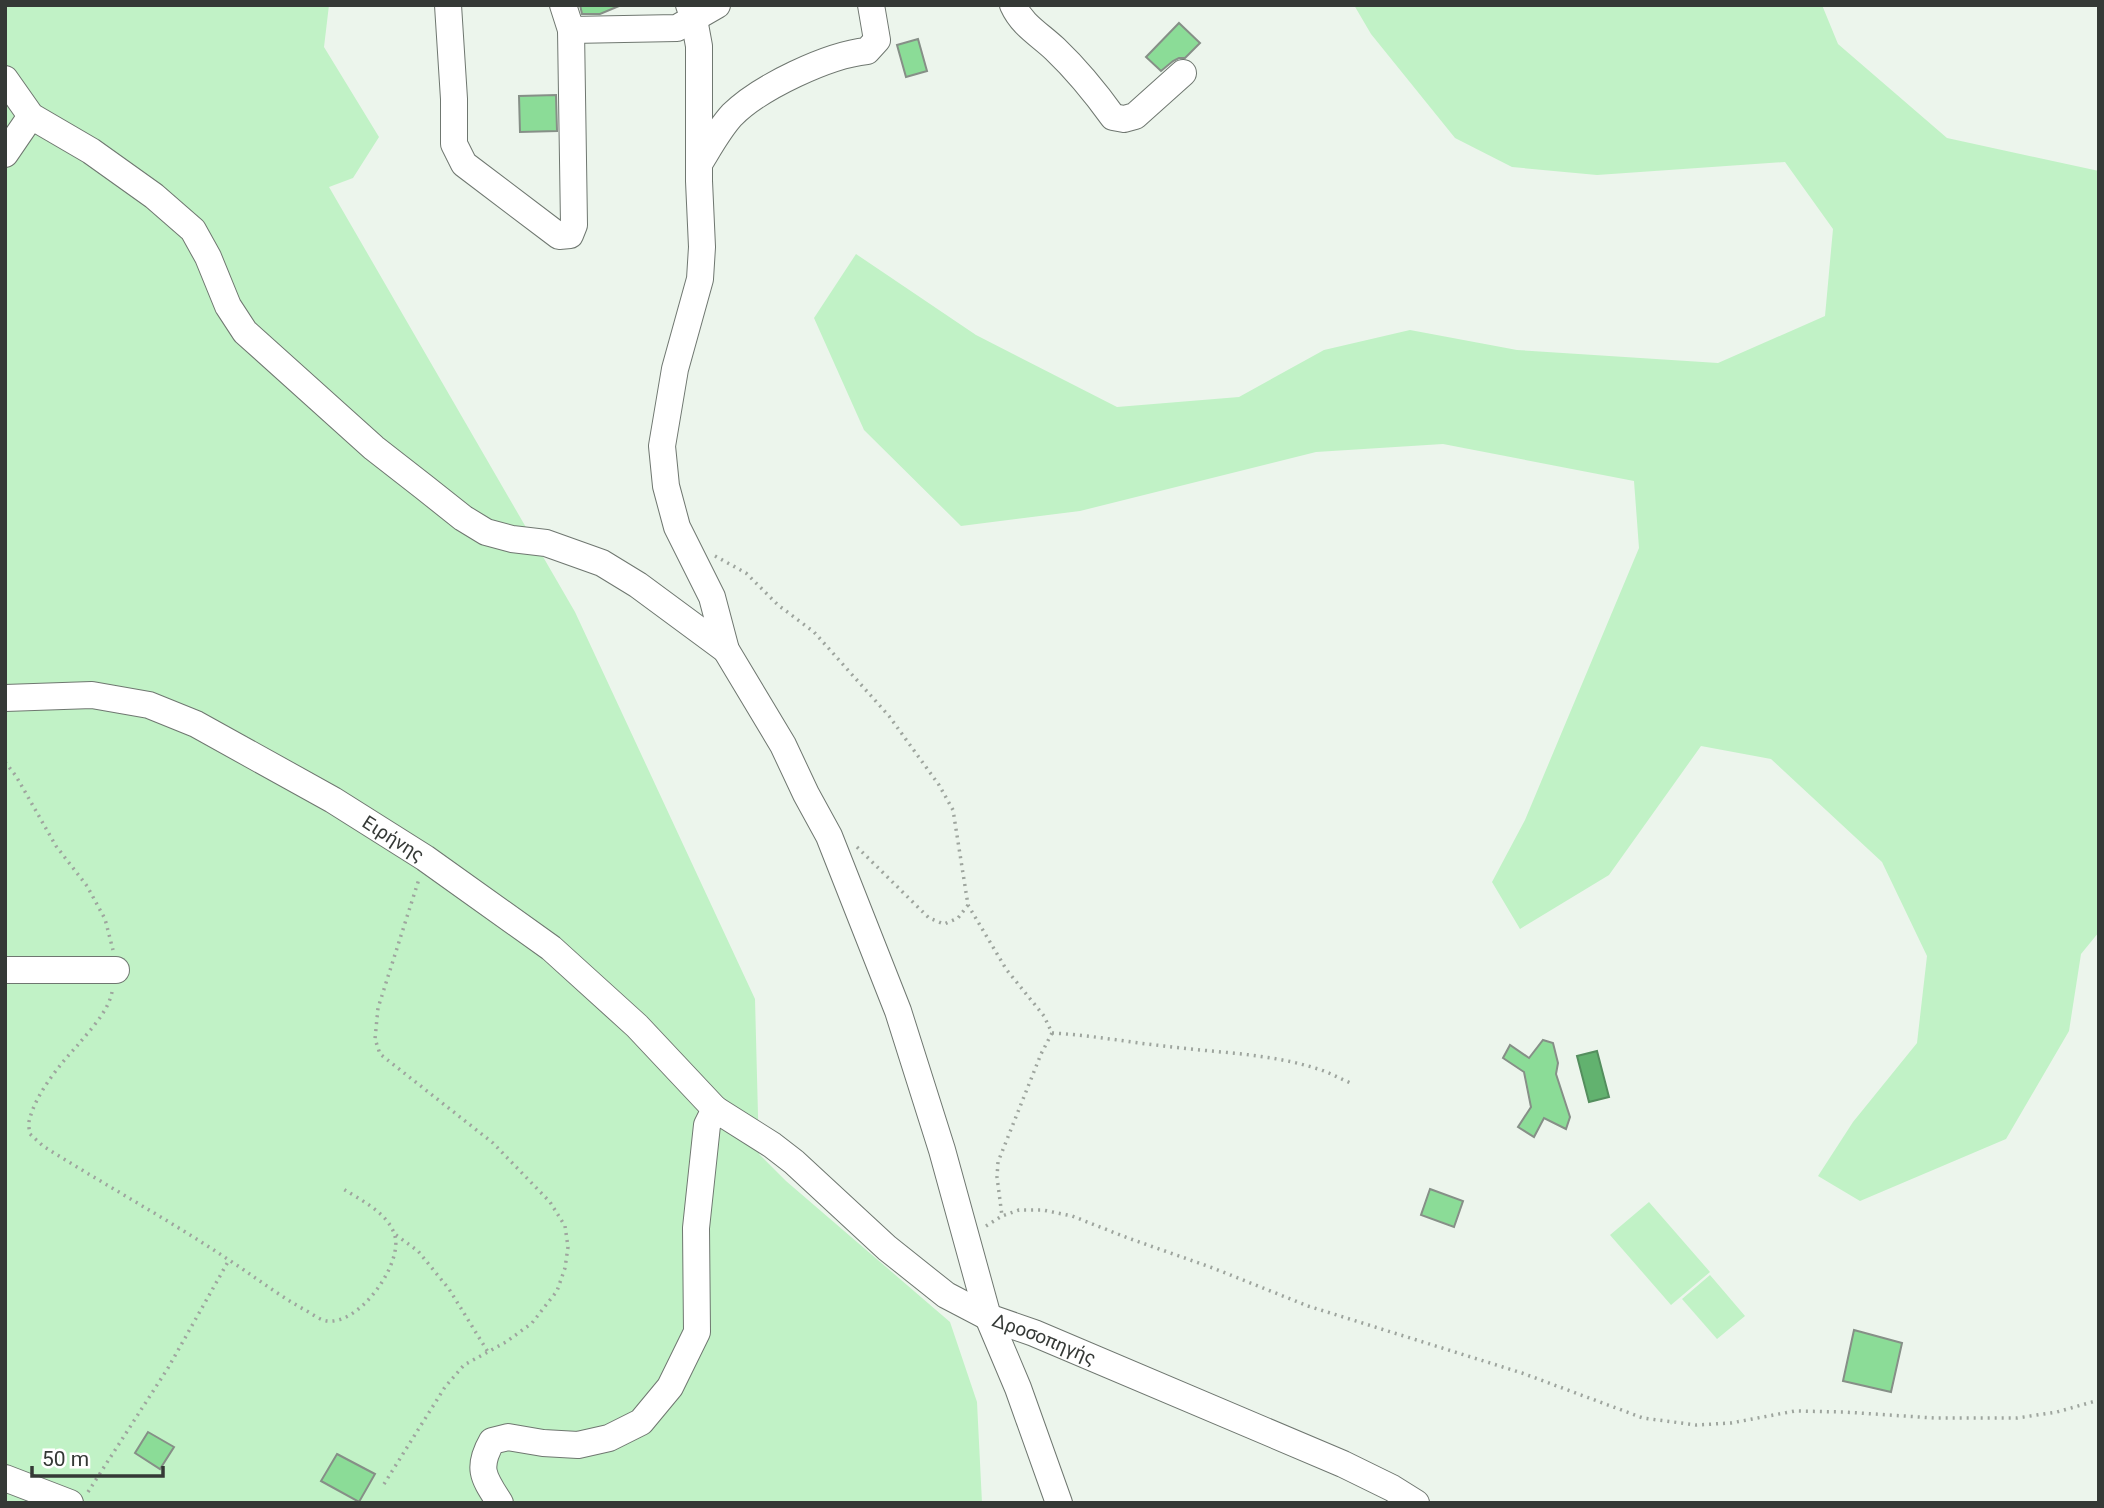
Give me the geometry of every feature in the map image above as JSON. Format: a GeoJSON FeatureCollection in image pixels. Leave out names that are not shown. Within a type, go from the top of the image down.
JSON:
{"type":"FeatureCollection","features":[{"type":"Feature","properties":{"kind":"street"},"geometry":{"type":"LineString","coordinates":[[448,5],[454,144],[464,164],[559,236],[570,235],[574,225],[567,18],[677,28],[700,10]]}},
{"type":"Feature","properties":{"kind":"street"},"geometry":{"type":"LineString","coordinates":[[699,164],[731,117],[754,96],[828,62],[851,53],[867,51],[877,40],[871,5]]}},
{"type":"Feature","properties":{"kind":"street"},"geometry":{"type":"LineString","coordinates":[[1013,5],[1019,18],[1086,80],[1113,117],[1124,119],[1135,116],[1183,73]]}},
{"type":"Feature","properties":{"kind":"street"},"geometry":{"type":"LineString","coordinates":[[700,10],[700,279],[674,369],[662,446],[666,486],[677,527],[712,597],[726,650],[783,745],[829,836],[898,1011],[942,1150],[988,1317],[1018,1388],[1059,1503]]}},
{"type":"Feature","properties":{"kind":"street"},"geometry":{"type":"LineString","coordinates":[[5,79],[32,116],[91,151],[154,196],[192,230],[208,257],[228,306],[245,332],[374,448],[463,518],[486,532],[512,539],[546,543],[602,563],[638,585],[726,650]]}},
{"type":"Feature","properties":{"kind":"street"},"geometry":{"type":"LineString","coordinates":[[5,154],[32,116]]}},
{"type":"Feature","properties":{"kind":"street","name":"Ειρήνης"},"geometry":{"type":"LineString","coordinates":[[5,698],[92,695],[149,705],[196,724],[333,800],[425,858],[551,948],[637,1026],[715,1109]]}},
{"type":"Feature","properties":{"kind":"street"},"geometry":{"type":"LineString","coordinates":[[5,970],[116,970]]}},
{"type":"Feature","properties":{"kind":"street"},"geometry":{"type":"LineString","coordinates":[[500,1503],[482,1468],[484,1454],[492,1441],[508,1437],[542,1443],[578,1445],[608,1438],[641,1422],[670,1387],[696,1332],[696,1228],[707,1125],[715,1109]]}},
{"type":"Feature","properties":{"kind":"street","name":"Δροσοπηγής"},"geometry":{"type":"LineString","coordinates":[[715,1109],[794,1162],[887,1248],[946,1295],[988,1317],[1034,1333],[1270,1433],[1380,1482],[1416,1503]]}},
{"type":"Feature","properties":{"kind":"street"},"geometry":{"type":"LineString","coordinates":[[5,1478],[78,1499]]}},
{"type":"Feature","properties":{"kind":"path"},"geometry":{"type":"LineString","coordinates":[[686,548],[718,557],[746,573],[778,605],[814,632],[889,716],[939,785],[953,810],[968,905],[1006,969],[1044,1016],[1052,1033]]}},
{"type":"Feature","properties":{"kind":"path"},"geometry":{"type":"LineString","coordinates":[[5,762],[16,776],[56,846],[87,886],[105,919],[113,946],[116,970],[111,998],[95,1026],[74,1049],[39,1097],[29,1120],[30,1134],[43,1146],[90,1176],[229,1260],[281,1297],[324,1321],[342,1321],[364,1305],[385,1278],[395,1256],[396,1235]]}},
{"type":"Feature","properties":{"kind":"path"},"geometry":{"type":"LineString","coordinates":[[854,844],[929,918],[944,924],[958,918],[968,905]]}},
{"type":"Feature","properties":{"kind":"path"},"geometry":{"type":"LineString","coordinates":[[384,1484],[445,1387],[464,1365],[506,1342],[532,1323],[549,1302],[557,1291],[565,1268],[568,1247],[565,1226],[550,1202],[494,1143],[380,1054],[375,1039],[378,1008],[425,858]]}},
{"type":"Feature","properties":{"kind":"path"},"geometry":{"type":"LineString","coordinates":[[1052,1033],[1082,1034],[1139,1044],[1249,1054],[1324,1071],[1353,1084]]}},
{"type":"Feature","properties":{"kind":"path"},"geometry":{"type":"LineString","coordinates":[[1002,1216],[998,1162],[1052,1033]]}},
{"type":"Feature","properties":{"kind":"path"},"geometry":{"type":"LineString","coordinates":[[343,1189],[369,1205],[387,1220],[396,1235],[418,1251],[449,1289],[488,1353]]}},
{"type":"Feature","properties":{"kind":"path"},"geometry":{"type":"LineString","coordinates":[[967,1240],[1002,1216],[1018,1210],[1043,1210],[1072,1216],[1308,1306],[1522,1373],[1643,1418],[1696,1425],[1731,1423],[1795,1411],[1934,1419],[2017,1418],[2057,1412],[2099,1400]]}},
{"type":"Feature","properties":{"kind":"path"},"geometry":{"type":"LineString","coordinates":[[78,1499],[168,1368],[229,1260]]}},
{"type":"Feature","properties":{"kind":"shaded area"},"geometry":{"type":"Polygon","coordinates":[[[5,5],[329,5],[324,47],[379,137],[353,178],[329,187],[575,612],[755,999],[759,1154],[786,1181],[950,1322],[977,1402],[982,1503],[5,1503],[5,5]]]}},
{"type":"Feature","properties":{"kind":"shaded area"},"geometry":{"type":"Polygon","coordinates":[[[1354,5],[1822,5],[1838,44],[1947,138],[2099,171],[2099,932],[2081,954],[2069,1031],[2006,1139],[1860,1201],[1818,1176],[1853,1122],[1917,1043],[1927,956],[1882,862],[1771,759],[1701,746],[1609,875],[1520,929],[1492,882],[1525,820],[1639,548],[1634,481],[1443,444],[1316,452],[1080,511],[961,526],[864,430],[814,318],[856,254],[976,335],[1117,407],[1239,397],[1324,350],[1410,330],[1517,350],[1718,363],[1825,316],[1833,229],[1785,162],[1597,175],[1512,167],[1455,138],[1371,34],[1354,5]]]}},
{"type":"Feature","properties":{"kind":"shaded area"},"geometry":{"type":"Polygon","coordinates":[[[1597,1051],[1609,1097],[1589,1102],[1577,1056],[1597,1051]]]}},
{"type":"Feature","properties":{"kind":"shaded area"},"geometry":{"type":"Polygon","coordinates":[[[1649,1202],[1710,1272],[1671,1305],[1610,1235],[1649,1202]]]}},
{"type":"Feature","properties":{"kind":"shaded area"},"geometry":{"type":"Polygon","coordinates":[[[1710,1275],[1745,1316],[1717,1339],[1682,1299],[1710,1275]]]}},
{"type":"Feature","properties":{"kind":"building"},"geometry":{"type":"Polygon","coordinates":[[[580,5],[619,6],[600,14],[582,14],[580,5]]]}},
{"type":"Feature","properties":{"kind":"building"},"geometry":{"type":"Polygon","coordinates":[[[1179,23],[1200,43],[1185,58],[1173,61],[1161,71],[1146,57],[1179,23]]]}},
{"type":"Feature","properties":{"kind":"building"},"geometry":{"type":"Polygon","coordinates":[[[918,39],[927,71],[906,77],[897,45],[918,39]]]}},
{"type":"Feature","properties":{"kind":"building"},"geometry":{"type":"Polygon","coordinates":[[[556,95],[557,131],[520,132],[519,96],[556,95]]]}},
{"type":"Feature","properties":{"kind":"building"},"geometry":{"type":"Polygon","coordinates":[[[1543,1040],[1553,1043],[1558,1063],[1556,1074],[1570,1117],[1566,1129],[1544,1118],[1534,1137],[1518,1127],[1531,1107],[1524,1072],[1503,1058],[1510,1045],[1529,1058],[1543,1040]]]}},
{"type":"Feature","properties":{"kind":"building"},"geometry":{"type":"Polygon","coordinates":[[[1430,1189],[1463,1201],[1454,1227],[1421,1215],[1430,1189]]]}},
{"type":"Feature","properties":{"kind":"building"},"geometry":{"type":"Polygon","coordinates":[[[1854,1330],[1902,1343],[1891,1392],[1843,1381],[1854,1330]]]}},
{"type":"Feature","properties":{"kind":"building"},"geometry":{"type":"Polygon","coordinates":[[[148,1432],[174,1447],[160,1469],[135,1453],[148,1432]]]}},
{"type":"Feature","properties":{"kind":"building"},"geometry":{"type":"Polygon","coordinates":[[[337,1454],[375,1474],[359,1502],[321,1481],[337,1454]]]}}]}
